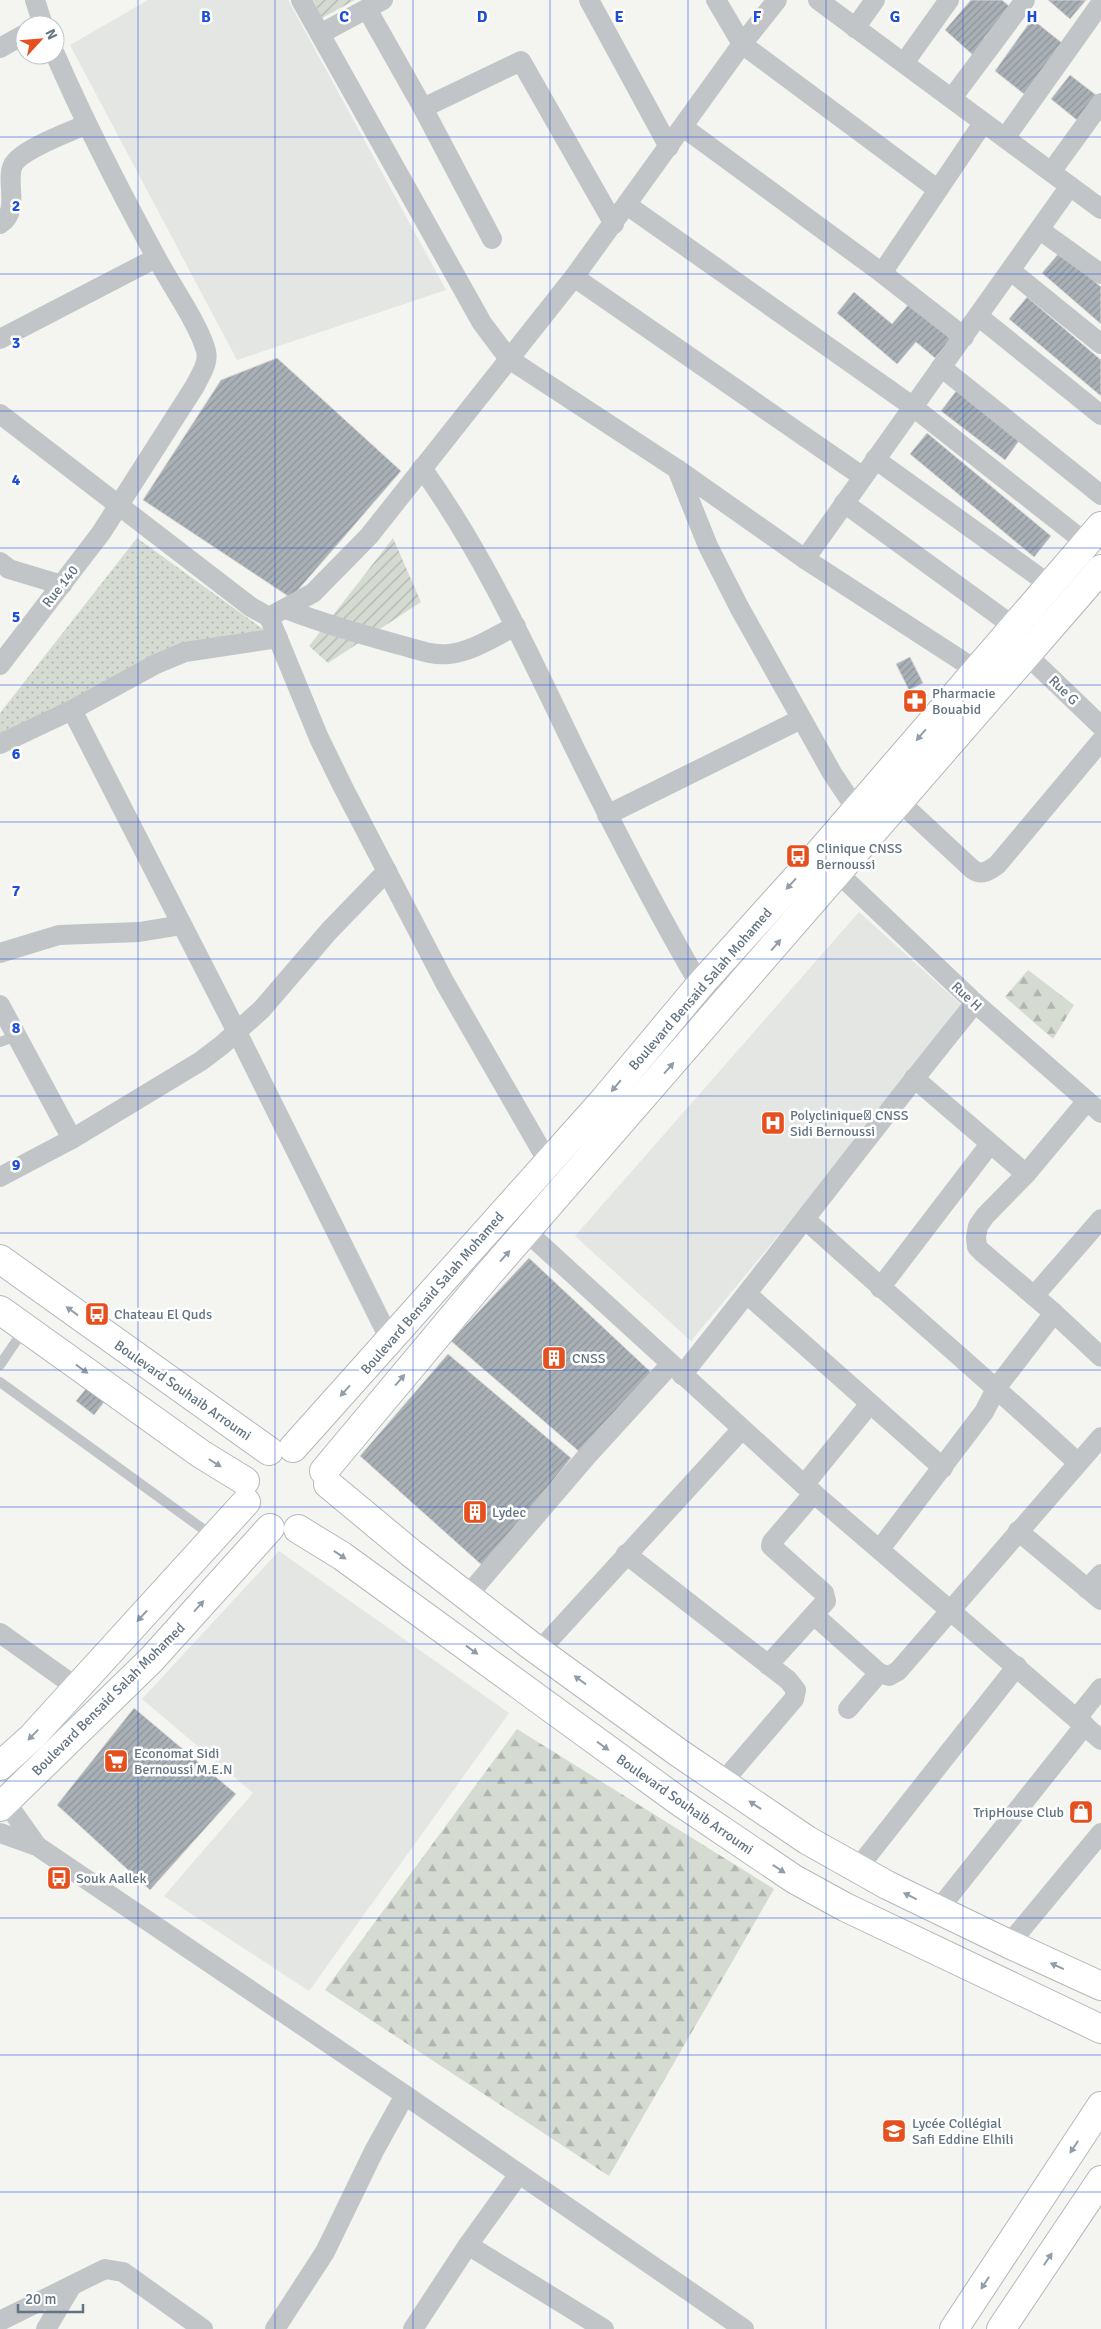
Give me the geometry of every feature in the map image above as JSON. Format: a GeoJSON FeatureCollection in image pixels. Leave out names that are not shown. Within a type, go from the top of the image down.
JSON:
{"type":"FeatureCollection","features":[{"type":"Feature","properties":{"kind":"street"},"geometry":{"type":"LineString","coordinates":[[35,0],[40,15]]}},
{"type":"Feature","properties":{"kind":"street"},"geometry":{"type":"LineString","coordinates":[[301,0],[482,323],[509,359],[677,469],[805,558],[976,670]]}},
{"type":"Feature","properties":{"kind":"street"},"geometry":{"type":"LineString","coordinates":[[589,0],[669,147]]}},
{"type":"Feature","properties":{"kind":"street"},"geometry":{"type":"LineString","coordinates":[[716,0],[742,44],[937,189]]}},
{"type":"Feature","properties":{"kind":"street"},"geometry":{"type":"LineString","coordinates":[[278,613],[324,584],[369,536],[574,277],[742,44],[777,0]]}},
{"type":"Feature","properties":{"kind":"street"},"geometry":{"type":"LineString","coordinates":[[818,0],[1101,209]]}},
{"type":"Feature","properties":{"kind":"street"},"geometry":{"type":"LineString","coordinates":[[854,28],[875,0]]}},
{"type":"Feature","properties":{"kind":"street"},"geometry":{"type":"LineString","coordinates":[[904,63],[949,0]]}},
{"type":"Feature","properties":{"kind":"street"},"geometry":{"type":"LineString","coordinates":[[952,98],[1025,0]]}},
{"type":"Feature","properties":{"kind":"street"},"geometry":{"type":"LineString","coordinates":[[1005,138],[1101,3]]}},
{"type":"Feature","properties":{"kind":"street"},"geometry":{"type":"LineString","coordinates":[[320,34],[375,4],[423,108],[492,239]]}},
{"type":"Feature","properties":{"kind":"street"},"geometry":{"type":"LineString","coordinates":[[0,48],[15,40]]}},
{"type":"Feature","properties":{"kind":"street"},"geometry":{"type":"LineString","coordinates":[[423,108],[521,61],[614,224]]}},
{"type":"Feature","properties":{"kind":"street"},"geometry":{"type":"LineString","coordinates":[[0,339],[156,258],[87,124],[60,65]]}},
{"type":"Feature","properties":{"kind":"street"},"geometry":{"type":"LineString","coordinates":[[1051,172],[1101,103]]}},
{"type":"Feature","properties":{"kind":"street"},"geometry":{"type":"LineString","coordinates":[[882,273],[937,189],[984,123]]}},
{"type":"Feature","properties":{"kind":"street"},"geometry":{"type":"LineString","coordinates":[[0,224],[11,209],[13,166],[23,155],[87,124]]}},
{"type":"Feature","properties":{"kind":"street"},"geometry":{"type":"LineString","coordinates":[[683,127],[882,273],[964,336]]}},
{"type":"Feature","properties":{"kind":"street"},"geometry":{"type":"LineString","coordinates":[[805,558],[1070,186]]}},
{"type":"Feature","properties":{"kind":"street"},"geometry":{"type":"LineString","coordinates":[[627,205],[1094,534]]}},
{"type":"Feature","properties":{"kind":"street"},"geometry":{"type":"LineString","coordinates":[[1040,230],[1101,274]]}},
{"type":"Feature","properties":{"kind":"street","name":"Rue 140"},"geometry":{"type":"LineString","coordinates":[[2,654],[62,585],[119,507],[205,366],[207,358],[201,338],[156,258]]}},
{"type":"Feature","properties":{"kind":"street"},"geometry":{"type":"LineString","coordinates":[[1011,271],[1101,344]]}},
{"type":"Feature","properties":{"kind":"street"},"geometry":{"type":"LineString","coordinates":[[574,277],[863,477]]}},
{"type":"Feature","properties":{"kind":"street"},"geometry":{"type":"LineString","coordinates":[[978,316],[1101,415]]}},
{"type":"Feature","properties":{"kind":"street"},"geometry":{"type":"LineString","coordinates":[[941,367],[1101,495]]}},
{"type":"Feature","properties":{"kind":"street"},"geometry":{"type":"LineString","coordinates":[[1,413],[226,590],[278,613],[312,620],[431,653],[448,654],[470,648],[516,626]]}},
{"type":"Feature","properties":{"kind":"street"},"geometry":{"type":"LineString","coordinates":[[875,459],[1050,585]]}},
{"type":"Feature","properties":{"kind":"street"},"geometry":{"type":"LineString","coordinates":[[422,468],[462,526],[516,626],[607,815],[700,985]]}},
{"type":"Feature","properties":{"kind":"street"},"geometry":{"type":"LineString","coordinates":[[677,469],[708,546],[739,607],[832,773],[856,809]]}},
{"type":"Feature","properties":{"kind":"street"},"geometry":{"type":"LineString","coordinates":[[844,503],[1013,626]]}},
{"type":"Feature","properties":{"kind":"street","name":"Boulevard Bensaid Salah Mohamed"},"geometry":{"type":"LineString","coordinates":[[281,1449],[390,1340],[604,1100],[700,985],[856,809],[1094,534]]}},
{"type":"Feature","properties":{"kind":"street"},"geometry":{"type":"LineString","coordinates":[[0,562],[9,569],[62,585]]}},
{"type":"Feature","properties":{"kind":"street","name":"Boulevard Bensaid Salah Mohamed"},"geometry":{"type":"LineString","coordinates":[[326,1477],[487,1276],[1101,569]]}},
{"type":"Feature","properties":{"kind":"street"},"geometry":{"type":"LineString","coordinates":[[278,613],[278,638],[323,746],[445,983],[548,1162]]}},
{"type":"Feature","properties":{"kind":"street"},"geometry":{"type":"LineString","coordinates":[[0,744],[72,710],[156,664],[185,652],[278,638]]}},
{"type":"Feature","properties":{"kind":"street","name":"Rue G"},"geometry":{"type":"LineString","coordinates":[[1027,655],[1101,726]]}},
{"type":"Feature","properties":{"kind":"street"},"geometry":{"type":"LineString","coordinates":[[72,710],[237,1032],[390,1340]]}},
{"type":"Feature","properties":{"kind":"street"},"geometry":{"type":"LineString","coordinates":[[607,815],[801,719]]}},
{"type":"Feature","properties":{"kind":"street"},"geometry":{"type":"LineString","coordinates":[[900,802],[972,869],[978,873],[984,873],[997,865],[1101,741]]}},
{"type":"Feature","properties":{"kind":"street"},"geometry":{"type":"LineString","coordinates":[[0,1177],[72,1139],[201,1061],[262,1009],[329,931],[388,871]]}},
{"type":"Feature","properties":{"kind":"street","name":"Rue H"},"geometry":{"type":"LineString","coordinates":[[838,873],[975,1003],[1094,1107]]}},
{"type":"Feature","properties":{"kind":"street"},"geometry":{"type":"LineString","coordinates":[[0,953],[59,935],[139,932],[182,925]]}},
{"type":"Feature","properties":{"kind":"street"},"geometry":{"type":"LineString","coordinates":[[468,1595],[588,1456],[676,1370],[746,1294],[806,1220],[914,1078],[975,1003]]}},
{"type":"Feature","properties":{"kind":"street"},"geometry":{"type":"LineString","coordinates":[[0,1005],[8,1039],[72,1139]]}},
{"type":"Feature","properties":{"kind":"street"},"geometry":{"type":"LineString","coordinates":[[914,1078],[1026,1174]]}},
{"type":"Feature","properties":{"kind":"street"},"geometry":{"type":"LineString","coordinates":[[1094,1107],[985,1216],[978,1226],[976,1241],[982,1252],[1054,1313],[1101,1357]]}},
{"type":"Feature","properties":{"kind":"street"},"geometry":{"type":"LineString","coordinates":[[880,1288],[990,1144]]}},
{"type":"Feature","properties":{"kind":"street"},"geometry":{"type":"LineString","coordinates":[[1034,1296],[1101,1219]]}},
{"type":"Feature","properties":{"kind":"street"},"geometry":{"type":"LineString","coordinates":[[806,1220],[880,1288],[997,1387],[1078,1463]]}},
{"type":"Feature","properties":{"kind":"street"},"geometry":{"type":"LineString","coordinates":[[526,1232],[809,1489],[1101,1740]]}},
{"type":"Feature","properties":{"kind":"street","name":"Boulevard Souhaib Arroumi"},"geometry":{"type":"LineString","coordinates":[[0,1259],[281,1449]]}},
{"type":"Feature","properties":{"kind":"street"},"geometry":{"type":"LineString","coordinates":[[746,1294],[869,1405],[943,1468]]}},
{"type":"Feature","properties":{"kind":"street"},"geometry":{"type":"LineString","coordinates":[[0,1310],[201,1454],[245,1492],[258,1520],[270,1528],[289,1531],[298,1530],[315,1520],[326,1503],[326,1477]]}},
{"type":"Feature","properties":{"kind":"street"},"geometry":{"type":"LineString","coordinates":[[880,1549],[943,1468],[984,1412],[997,1387],[1054,1313]]}},
{"type":"Feature","properties":{"kind":"street"},"geometry":{"type":"LineString","coordinates":[[768,1665],[826,1601],[824,1593],[771,1546],[772,1542],[869,1405]]}},
{"type":"Feature","properties":{"kind":"street"},"geometry":{"type":"LineString","coordinates":[[539,1651],[742,1429]]}},
{"type":"Feature","properties":{"kind":"street"},"geometry":{"type":"LineString","coordinates":[[814,1615],[879,1673],[889,1676],[898,1671],[1101,1437]]}},
{"type":"Feature","properties":{"kind":"street"},"geometry":{"type":"LineString","coordinates":[[245,1492],[253,1463],[281,1449],[311,1455],[326,1477],[411,1554],[468,1595],[539,1651],[722,1783],[807,1840],[857,1868],[938,1910],[1101,1986]]}},
{"type":"Feature","properties":{"kind":"street","name":"Boulevard Bensaid Salah Mohamed"},"geometry":{"type":"LineString","coordinates":[[0,1766],[32,1737],[215,1537],[245,1492]]}},
{"type":"Feature","properties":{"kind":"street","name":"Boulevard Bensaid Salah Mohamed"},"geometry":{"type":"LineString","coordinates":[[2,1802],[151,1660],[270,1528]]}},
{"type":"Feature","properties":{"kind":"street","name":"Boulevard Souhaib Arroumi"},"geometry":{"type":"LineString","coordinates":[[298,1530],[342,1556],[680,1802],[794,1879],[853,1911],[1101,2029]]}},
{"type":"Feature","properties":{"kind":"street"},"geometry":{"type":"LineString","coordinates":[[1018,1531],[1094,1595],[1101,1574]]}},
{"type":"Feature","properties":{"kind":"street"},"geometry":{"type":"LineString","coordinates":[[626,1554],[788,1680],[796,1690],[794,1699],[722,1783]]}},
{"type":"Feature","properties":{"kind":"street"},"geometry":{"type":"LineString","coordinates":[[0,1633],[76,1687]]}},
{"type":"Feature","properties":{"kind":"street"},"geometry":{"type":"LineString","coordinates":[[857,1868],[1017,1666]]}},
{"type":"Feature","properties":{"kind":"street"},"geometry":{"type":"LineString","coordinates":[[848,1708],[879,1673]]}},
{"type":"Feature","properties":{"kind":"street"},"geometry":{"type":"LineString","coordinates":[[938,1910],[1081,1721],[1101,1688]]}},
{"type":"Feature","properties":{"kind":"street"},"geometry":{"type":"LineString","coordinates":[[2,1802],[37,1846]]}},
{"type":"Feature","properties":{"kind":"street"},"geometry":{"type":"LineString","coordinates":[[1009,1944],[1101,1832]]}},
{"type":"Feature","properties":{"kind":"street"},"geometry":{"type":"LineString","coordinates":[[0,1833],[37,1846],[405,2095],[744,2329]]}},
{"type":"Feature","properties":{"kind":"street"},"geometry":{"type":"LineString","coordinates":[[275,2329],[325,2252],[374,2151],[405,2095]]}},
{"type":"Feature","properties":{"kind":"street"},"geometry":{"type":"LineString","coordinates":[[954,2329],[1101,2106]]}},
{"type":"Feature","properties":{"kind":"street"},"geometry":{"type":"LineString","coordinates":[[413,2329],[468,2245],[519,2174]]}},
{"type":"Feature","properties":{"kind":"street"},"geometry":{"type":"LineString","coordinates":[[1001,2329],[1101,2180]]}},
{"type":"Feature","properties":{"kind":"street"},"geometry":{"type":"LineString","coordinates":[[468,2245],[604,2329]]}},
{"type":"Feature","properties":{"kind":"street"},"geometry":{"type":"LineString","coordinates":[[0,2321],[106,2269],[123,2272],[203,2329]]}},
{"type":"Feature","properties":{"kind":"street"},"geometry":{"type":"LineString","coordinates":[[46,2329],[71,2286]]}},
{"type":"Feature","properties":{"kind":"lane"},"geometry":{"type":"LineString","coordinates":[[0,1365],[25,1328]]}},
{"type":"Feature","properties":{"kind":"lane"},"geometry":{"type":"LineString","coordinates":[[0,1382],[215,1537]]}},
{"type":"Feature","properties":{"kind":"shaded area"},"geometry":{"type":"Polygon","coordinates":[[[148,0],[288,0],[446,290],[237,360],[70,45],[148,0]]]}},
{"type":"Feature","properties":{"kind":"shaded area","name":"Polyclinique ِCNSS Sidi Bernoussi"},"geometry":{"type":"Polygon","coordinates":[[[859,912],[966,1009],[691,1341],[575,1236],[859,912]]]}},
{"type":"Feature","properties":{"kind":"shaded area"},"geometry":{"type":"Polygon","coordinates":[[[279,1551],[509,1713],[309,1991],[164,1896],[253,1793],[142,1699],[279,1551]]]}},
{"type":"Feature","properties":{"kind":"green space"},"geometry":{"type":"Polygon","coordinates":[[[313,0],[355,0],[322,18],[313,0]]]}},
{"type":"Feature","properties":{"kind":"green space"},"geometry":{"type":"Polygon","coordinates":[[[137,538],[267,632],[182,645],[0,739],[0,713],[137,538]]]}},
{"type":"Feature","properties":{"kind":"green space"},"geometry":{"type":"Polygon","coordinates":[[[393,538],[421,602],[328,663],[309,646],[393,538]]]}},
{"type":"Feature","properties":{"kind":"green space"},"geometry":{"type":"Polygon","coordinates":[[[1028,970],[1074,1005],[1053,1039],[1005,997],[1028,970]]]}},
{"type":"Feature","properties":{"kind":"green space"},"geometry":{"type":"Polygon","coordinates":[[[517,1729],[774,1889],[609,2176],[325,1990],[517,1729]]]}},
{"type":"Feature","properties":{"kind":"building"},"geometry":{"type":"Polygon","coordinates":[[[971,0],[1002,0],[1010,7],[984,38],[987,41],[974,56],[945,30],[971,0]]]}},
{"type":"Feature","properties":{"kind":"building"},"geometry":{"type":"Polygon","coordinates":[[[1048,0],[1086,0],[1070,19],[1048,0]]]}},
{"type":"Feature","properties":{"kind":"building"},"geometry":{"type":"Polygon","coordinates":[[[1032,19],[1062,43],[1024,94],[995,71],[1032,19]]]}},
{"type":"Feature","properties":{"kind":"building"},"geometry":{"type":"Polygon","coordinates":[[[1070,75],[1096,95],[1077,120],[1051,99],[1070,75]]]}},
{"type":"Feature","properties":{"kind":"building"},"geometry":{"type":"Polygon","coordinates":[[[1060,252],[1101,287],[1101,324],[1042,273],[1060,252]]]}},
{"type":"Feature","properties":{"kind":"building"},"geometry":{"type":"Polygon","coordinates":[[[854,292],[892,324],[909,304],[951,339],[935,358],[916,342],[897,364],[837,313],[854,292]]]}},
{"type":"Feature","properties":{"kind":"building"},"geometry":{"type":"Polygon","coordinates":[[[1027,297],[1101,360],[1101,396],[1009,319],[1027,297]]]}},
{"type":"Feature","properties":{"kind":"building"},"geometry":{"type":"Polygon","coordinates":[[[277,358],[401,471],[291,598],[143,500],[221,380],[277,358]]]}},
{"type":"Feature","properties":{"kind":"building"},"geometry":{"type":"Polygon","coordinates":[[[957,390],[1021,438],[1005,460],[941,411],[957,390]]]}},
{"type":"Feature","properties":{"kind":"building"},"geometry":{"type":"Polygon","coordinates":[[[927,433],[1051,536],[1034,557],[910,454],[927,433]]]}},
{"type":"Feature","properties":{"kind":"building"},"geometry":{"type":"Polygon","coordinates":[[[910,657],[923,683],[909,690],[896,664],[910,657]]]}},
{"type":"Feature","properties":{"kind":"building","name":"CNSS"},"geometry":{"type":"Polygon","coordinates":[[[529,1258],[655,1376],[582,1454],[451,1341],[529,1258]]]}},
{"type":"Feature","properties":{"kind":"building","name":"Lydec"},"geometry":{"type":"Polygon","coordinates":[[[448,1354],[571,1458],[484,1567],[360,1456],[448,1354]]]}},
{"type":"Feature","properties":{"kind":"building"},"geometry":{"type":"Polygon","coordinates":[[[93,1380],[110,1394],[94,1415],[76,1401],[93,1380]]]}},
{"type":"Feature","properties":{"kind":"building"},"geometry":{"type":"Polygon","coordinates":[[[134,1708],[236,1794],[150,1890],[57,1805],[134,1708]]]}},
{"type":"Feature","properties":{"kind":"place","name":"Pharmacie Bouabid"},"geometry":{"type":"Point","coordinates":[915,701]}},
{"type":"Feature","properties":{"kind":"place","name":"Clinique CNSS Bernoussi"},"geometry":{"type":"Point","coordinates":[798,856]}},
{"type":"Feature","properties":{"kind":"place","name":"Polyclinique ِCNSS Sidi Bernoussi"},"geometry":{"type":"Point","coordinates":[773,1123]}},
{"type":"Feature","properties":{"kind":"place","name":"Chateau El Quds"},"geometry":{"type":"Point","coordinates":[97,1314]}},
{"type":"Feature","properties":{"kind":"place","name":"CNSS"},"geometry":{"type":"Point","coordinates":[554,1358]}},
{"type":"Feature","properties":{"kind":"place","name":"Lydec"},"geometry":{"type":"Point","coordinates":[475,1512]}},
{"type":"Feature","properties":{"kind":"place","name":"Economat Sidi Bernoussi M.E.N"},"geometry":{"type":"Point","coordinates":[116,1761]}},
{"type":"Feature","properties":{"kind":"place","name":"TripHouse Club"},"geometry":{"type":"Point","coordinates":[1081,1812]}},
{"type":"Feature","properties":{"kind":"place","name":"Souk Aallek"},"geometry":{"type":"Point","coordinates":[59,1878]}},
{"type":"Feature","properties":{"kind":"place","name":"Lycée Collégial Safi Eddine Elhili"},"geometry":{"type":"Point","coordinates":[894,2131]}}]}
